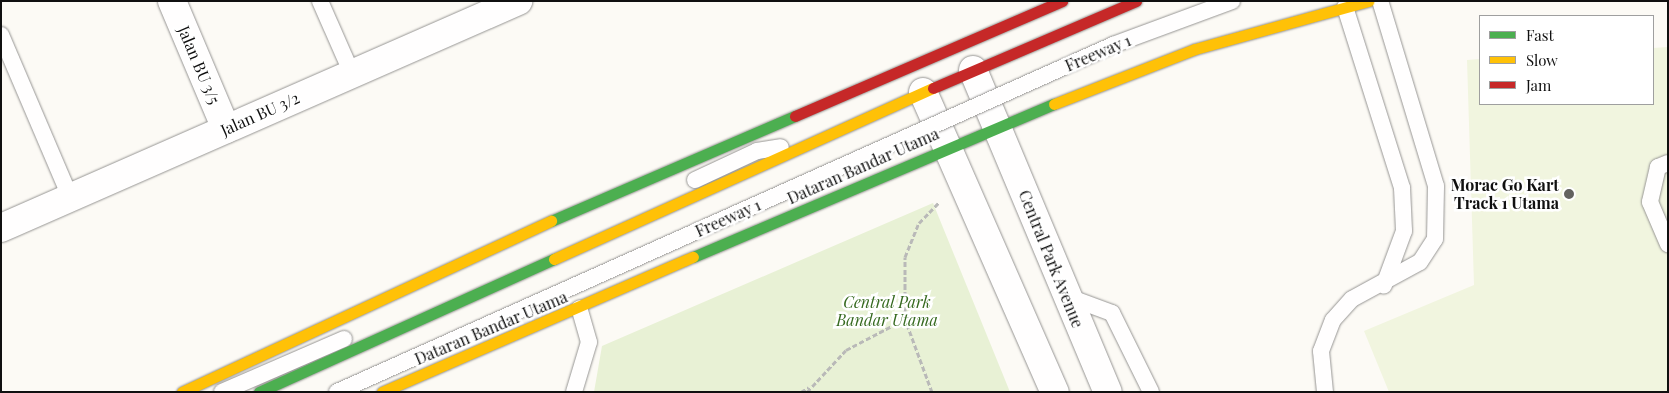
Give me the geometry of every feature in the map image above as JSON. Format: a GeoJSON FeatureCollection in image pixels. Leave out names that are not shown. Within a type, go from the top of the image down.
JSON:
{"type":"FeatureCollection","features":[{"type":"Feature","properties":{"kind":"main road"},"geometry":{"type":"LineString","coordinates":[[182,392],[467,257],[1062,1]]}},
{"type":"Feature","properties":{"kind":"main road"},"geometry":{"type":"LineString","coordinates":[[259,392],[813,141],[973,70],[1136,1]]}},
{"type":"Feature","properties":{"kind":"main road","name":"Dataran Bandar Utama"},"geometry":{"type":"LineString","coordinates":[[382,392],[996,126],[1195,49],[1344,4],[1368,1]]}},
{"type":"Feature","properties":{"kind":"street","name":"Jalan BU 3/5"},"geometry":{"type":"LineString","coordinates":[[172,1],[226,129]]}},
{"type":"Feature","properties":{"kind":"street","name":"Jalan BU 3/2"},"geometry":{"type":"LineString","coordinates":[[1,228],[352,74],[507,3]]}},
{"type":"Feature","properties":{"kind":"street","name":"Central Park Avenue"},"geometry":{"type":"LineString","coordinates":[[973,70],[1064,295],[1108,392]]}},
{"type":"Feature","properties":{"kind":"street"},"geometry":{"type":"LineString","coordinates":[[923,92],[966,194],[1055,392]]}},
{"type":"Feature","properties":{"kind":"lane"},"geometry":{"type":"LineString","coordinates":[[320,1],[352,74]]}},
{"type":"Feature","properties":{"kind":"lane","name":"Freeway 1"},"geometry":{"type":"LineString","coordinates":[[337,392],[1113,45],[1232,1]]}},
{"type":"Feature","properties":{"kind":"lane"},"geometry":{"type":"LineString","coordinates":[[1325,392],[1321,351],[1333,320],[1352,299],[1384,285],[1420,262],[1434,239],[1437,216],[1436,186],[1380,1]]}},
{"type":"Feature","properties":{"kind":"lane"},"geometry":{"type":"LineString","coordinates":[[1344,4],[1402,188],[1404,231],[1384,285]]}},
{"type":"Feature","properties":{"kind":"lane"},"geometry":{"type":"LineString","coordinates":[[1,35],[70,197]]}},
{"type":"Feature","properties":{"kind":"lane"},"geometry":{"type":"LineString","coordinates":[[222,392],[525,260],[757,151],[813,141]]}},
{"type":"Feature","properties":{"kind":"lane"},"geometry":{"type":"LineString","coordinates":[[1668,163],[1658,167],[1650,202],[1668,244]]}},
{"type":"Feature","properties":{"kind":"lane"},"geometry":{"type":"LineString","coordinates":[[1064,295],[1112,313],[1151,392]]}},
{"type":"Feature","properties":{"kind":"lane"},"geometry":{"type":"LineString","coordinates":[[574,392],[589,342],[579,308]]}},
{"type":"Feature","properties":{"kind":"path"},"geometry":{"type":"LineString","coordinates":[[932,392],[905,319],[905,257],[919,223],[937,203],[966,194]]}},
{"type":"Feature","properties":{"kind":"path"},"geometry":{"type":"LineString","coordinates":[[807,392],[846,350],[905,319]]}},
{"type":"Feature","properties":{"kind":"path"},"geometry":{"type":"LineString","coordinates":[[801,392],[813,386]]}},
{"type":"Feature","properties":{"kind":"green space","name":"Morac Go Kart Track 1 Utama"},"geometry":{"type":"Polygon","coordinates":[[[1668,47],[1668,392],[1389,392],[1364,331],[1474,285],[1467,60],[1479,59],[1479,105],[1654,105],[1654,48],[1668,47]]]}},
{"type":"Feature","properties":{"kind":"green space","name":"Central Park Bandar Utama"},"geometry":{"type":"Polygon","coordinates":[[[933,203],[1010,392],[594,392],[602,346],[933,203]]]}},
{"type":"Feature","properties":{"kind":"traffic: fast"},"geometry":{"type":"LineString","coordinates":[[693,257],[1054,104]]}},
{"type":"Feature","properties":{"kind":"traffic: fast"},"geometry":{"type":"LineString","coordinates":[[551,221],[795,116]]}},
{"type":"Feature","properties":{"kind":"traffic: fast"},"geometry":{"type":"LineString","coordinates":[[259,392],[554,259]]}},
{"type":"Feature","properties":{"kind":"traffic: slow"},"geometry":{"type":"LineString","coordinates":[[1054,104],[1195,49],[1368,1]]}},
{"type":"Feature","properties":{"kind":"traffic: slow"},"geometry":{"type":"LineString","coordinates":[[554,259],[933,88]]}},
{"type":"Feature","properties":{"kind":"traffic: slow"},"geometry":{"type":"LineString","coordinates":[[182,392],[551,221]]}},
{"type":"Feature","properties":{"kind":"traffic: slow"},"geometry":{"type":"LineString","coordinates":[[382,392],[693,257]]}},
{"type":"Feature","properties":{"kind":"traffic: jam"},"geometry":{"type":"LineString","coordinates":[[795,116],[1062,1]]}},
{"type":"Feature","properties":{"kind":"traffic: jam"},"geometry":{"type":"LineString","coordinates":[[933,88],[1136,1]]}},
{"type":"Feature","properties":{"kind":"place","name":"Morac Go Kart Track 1 Utama"},"geometry":{"type":"Point","coordinates":[1569,194]}}]}
